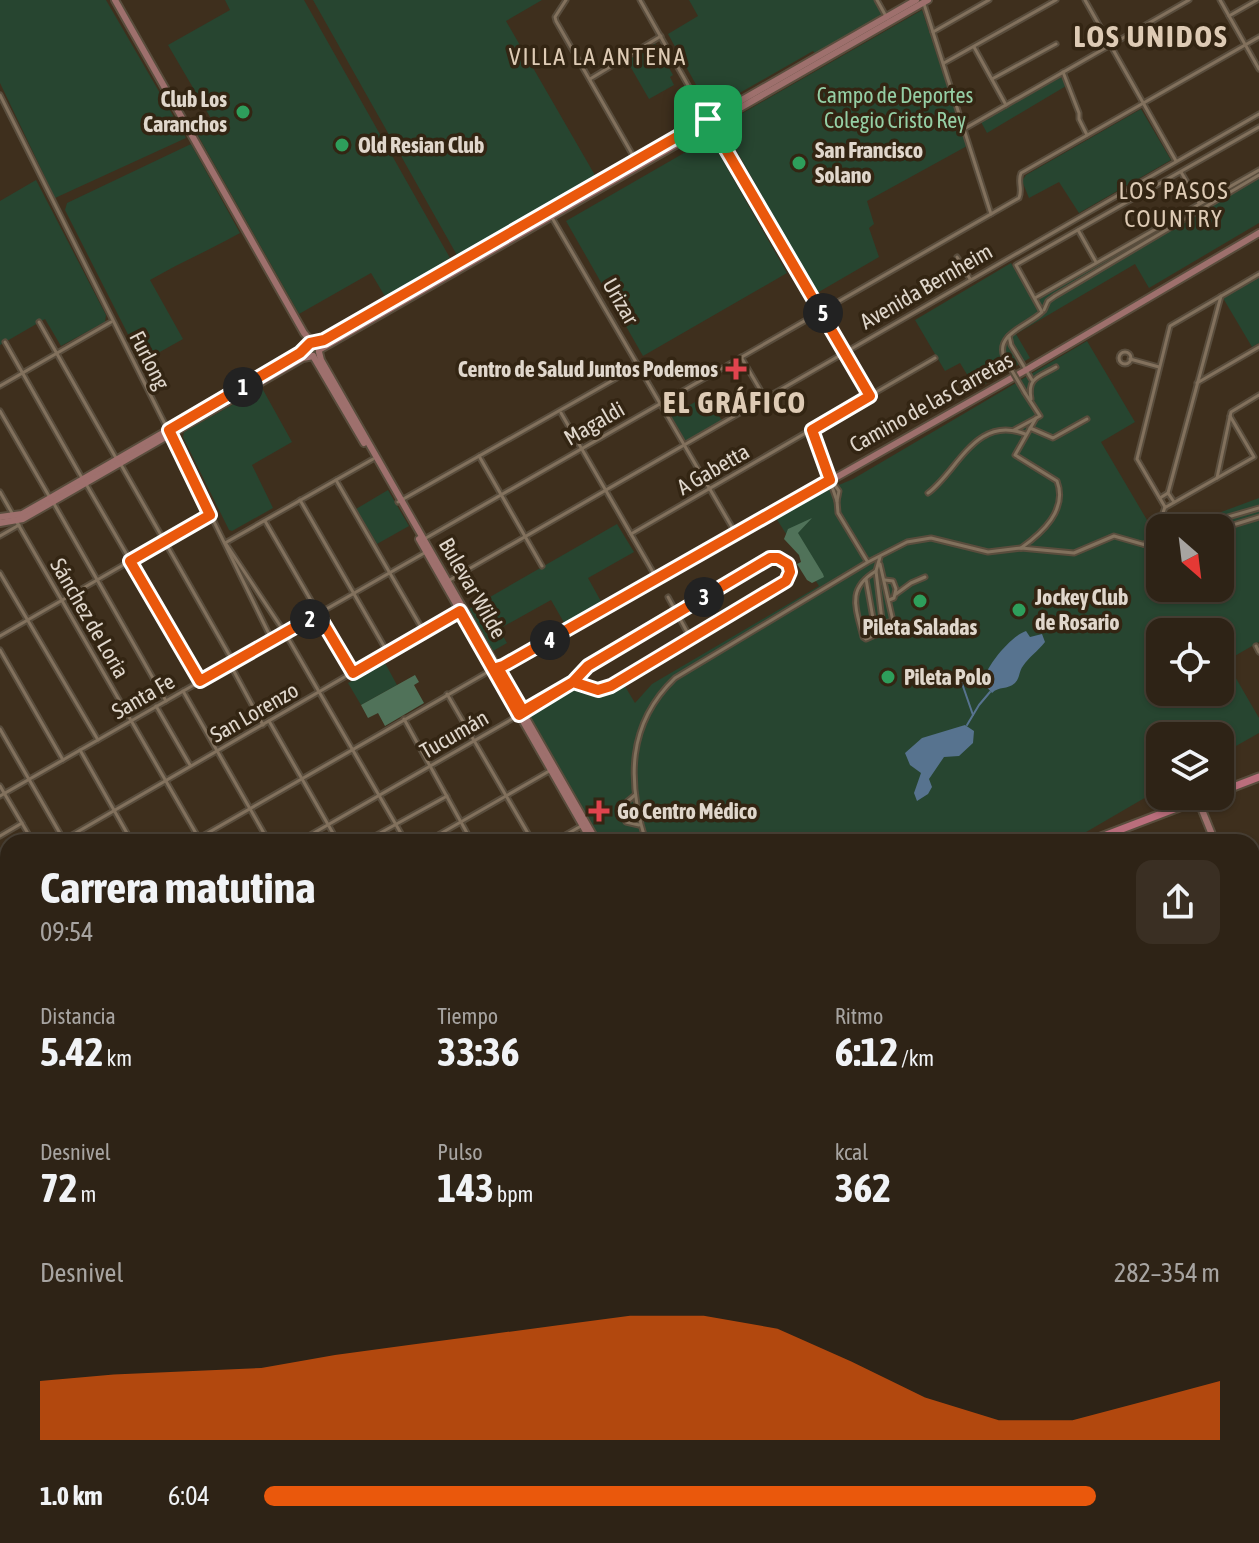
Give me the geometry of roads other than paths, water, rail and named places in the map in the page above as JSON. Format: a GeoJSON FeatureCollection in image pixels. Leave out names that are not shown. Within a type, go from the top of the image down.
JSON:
{"type":"FeatureCollection","features":[{"type":"Feature","properties":{"kind":"main road","name":"Bulevar Wilde"},"geometry":{"type":"LineString","coordinates":[[115,0],[373,459],[590,834]]}},
{"type":"Feature","properties":{"kind":"main road"},"geometry":{"type":"LineString","coordinates":[[0,520],[16,521],[923,1]]}},
{"type":"Feature","properties":{"kind":"main road"},"geometry":{"type":"LineString","coordinates":[[710,122],[803,75],[888,20]]}},
{"type":"Feature","properties":{"kind":"main road","name":"Camino de las Carretas"},"geometry":{"type":"LineString","coordinates":[[496,668],[1026,370],[1259,233]]}},
{"type":"Feature","properties":{"kind":"main road","name":"Bulevar Wilde"},"geometry":{"type":"LineString","coordinates":[[313,350],[399,501]]}},
{"type":"Feature","properties":{"kind":"main road","name":"Bulevar Wilde"},"geometry":{"type":"LineString","coordinates":[[422,540],[426,552],[446,582]]}},
{"type":"Feature","properties":{"kind":"main road"},"geometry":{"type":"LineString","coordinates":[[1234,787],[1259,777]]}},
{"type":"Feature","properties":{"kind":"main road"},"geometry":{"type":"LineString","coordinates":[[1110,834],[1172,810]]}},
{"type":"Feature","properties":{"kind":"main road"},"geometry":{"type":"LineString","coordinates":[[1202,810],[1212,834]]}},
{"type":"Feature","properties":{"kind":"main road"},"geometry":{"type":"LineString","coordinates":[[1112,834],[1116,832]]}},
{"type":"Feature","properties":{"kind":"street"},"geometry":{"type":"LineString","coordinates":[[566,0],[555,17],[638,163]]}},
{"type":"Feature","properties":{"kind":"street"},"geometry":{"type":"LineString","coordinates":[[640,0],[786,257],[799,272],[870,396]]}},
{"type":"Feature","properties":{"kind":"street"},"geometry":{"type":"LineString","coordinates":[[877,0],[888,20]]}},
{"type":"Feature","properties":{"kind":"street"},"geometry":{"type":"LineString","coordinates":[[933,32],[989,0]]}},
{"type":"Feature","properties":{"kind":"street"},"geometry":{"type":"LineString","coordinates":[[943,64],[1056,0]]}},
{"type":"Feature","properties":{"kind":"street"},"geometry":{"type":"LineString","coordinates":[[1085,0],[1176,161]]}},
{"type":"Feature","properties":{"kind":"street"},"geometry":{"type":"LineString","coordinates":[[964,129],[1189,0]]}},
{"type":"Feature","properties":{"kind":"street"},"geometry":{"type":"LineString","coordinates":[[1220,0],[1259,69]]}},
{"type":"Feature","properties":{"kind":"street"},"geometry":{"type":"LineString","coordinates":[[1229,16],[1257,0]]}},
{"type":"Feature","properties":{"kind":"street"},"geometry":{"type":"LineString","coordinates":[[923,1],[991,214]]}},
{"type":"Feature","properties":{"kind":"street"},"geometry":{"type":"LineString","coordinates":[[590,79],[661,36]]}},
{"type":"Feature","properties":{"kind":"street"},"geometry":{"type":"LineString","coordinates":[[1063,72],[1087,135],[1259,37]]}},
{"type":"Feature","properties":{"kind":"street"},"geometry":{"type":"LineString","coordinates":[[992,79],[1056,44]]}},
{"type":"Feature","properties":{"kind":"street"},"geometry":{"type":"LineString","coordinates":[[974,47],[1006,105]]}},
{"type":"Feature","properties":{"kind":"street","name":"Furlong"},"geometry":{"type":"LineString","coordinates":[[0,95],[272,640]]}},
{"type":"Feature","properties":{"kind":"street","name":"Avenida Bernheim"},"geometry":{"type":"LineString","coordinates":[[446,582],[1259,114]]}},
{"type":"Feature","properties":{"kind":"street"},"geometry":{"type":"LineString","coordinates":[[1042,312],[1016,265],[1259,127]]}},
{"type":"Feature","properties":{"kind":"street","name":"Magaldi"},"geometry":{"type":"LineString","coordinates":[[422,540],[1019,198],[1021,173],[1087,135]]}},
{"type":"Feature","properties":{"kind":"street"},"geometry":{"type":"LineString","coordinates":[[1181,172],[1199,204]]}},
{"type":"Feature","properties":{"kind":"street"},"geometry":{"type":"LineString","coordinates":[[1035,298],[1259,173]]}},
{"type":"Feature","properties":{"kind":"street"},"geometry":{"type":"LineString","coordinates":[[1021,548],[1037,537],[1057,511],[1060,486],[1051,476],[1015,455],[1025,434],[1040,416],[1004,357],[1003,343],[1042,312],[1048,301],[1259,173]]}},
{"type":"Feature","properties":{"kind":"street","name":"Urizar"},"geometry":{"type":"LineString","coordinates":[[550,214],[736,534]]}},
{"type":"Feature","properties":{"kind":"street"},"geometry":{"type":"LineString","coordinates":[[1078,230],[1096,263]]}},
{"type":"Feature","properties":{"kind":"street"},"geometry":{"type":"LineString","coordinates":[[957,257],[970,279]]}},
{"type":"Feature","properties":{"kind":"street"},"geometry":{"type":"LineString","coordinates":[[1163,514],[1165,507],[1137,459],[1170,326],[1259,274]]}},
{"type":"Feature","properties":{"kind":"street"},"geometry":{"type":"LineString","coordinates":[[1160,498],[1168,493],[1221,296]]}},
{"type":"Feature","properties":{"kind":"street"},"geometry":{"type":"LineString","coordinates":[[39,322],[231,658],[230,664],[263,725]]}},
{"type":"Feature","properties":{"kind":"street"},"geometry":{"type":"LineString","coordinates":[[0,386],[112,322]]}},
{"type":"Feature","properties":{"kind":"street"},"geometry":{"type":"LineString","coordinates":[[1009,336],[1032,380]]}},
{"type":"Feature","properties":{"kind":"street"},"geometry":{"type":"LineString","coordinates":[[5,342],[200,681]]}},
{"type":"Feature","properties":{"kind":"street"},"geometry":{"type":"LineString","coordinates":[[1197,383],[1259,347]]}},
{"type":"Feature","properties":{"kind":"street"},"geometry":{"type":"LineString","coordinates":[[741,357],[765,398]]}},
{"type":"Feature","properties":{"kind":"street","name":"A Gabetta"},"geometry":{"type":"LineString","coordinates":[[631,534],[935,358]]}},
{"type":"Feature","properties":{"kind":"street"},"geometry":{"type":"LineString","coordinates":[[1130,359],[1159,367]]}},
{"type":"Feature","properties":{"kind":"street"},"geometry":{"type":"LineString","coordinates":[[399,501],[638,366]]}},
{"type":"Feature","properties":{"kind":"street"},"geometry":{"type":"LineString","coordinates":[[1028,395],[1032,380],[1056,367]]}},
{"type":"Feature","properties":{"kind":"street"},"geometry":{"type":"LineString","coordinates":[[1216,478],[1230,416],[1234,409],[1259,395]]}},
{"type":"Feature","properties":{"kind":"street"},"geometry":{"type":"LineString","coordinates":[[0,411],[166,701]]}},
{"type":"Feature","properties":{"kind":"street"},"geometry":{"type":"LineString","coordinates":[[560,411],[657,579]]}},
{"type":"Feature","properties":{"kind":"street"},"geometry":{"type":"LineString","coordinates":[[1165,507],[1254,457],[1230,416]]}},
{"type":"Feature","properties":{"kind":"street"},"geometry":{"type":"LineString","coordinates":[[928,493],[976,442],[997,432],[1014,430],[1036,418]]}},
{"type":"Feature","properties":{"kind":"street"},"geometry":{"type":"LineString","coordinates":[[1029,428],[1053,438],[1087,419]]}},
{"type":"Feature","properties":{"kind":"street"},"geometry":{"type":"LineString","coordinates":[[812,430],[830,480],[839,491],[838,513],[868,562]]}},
{"type":"Feature","properties":{"kind":"street"},"geometry":{"type":"LineString","coordinates":[[1014,430],[1025,434]]}},
{"type":"Feature","properties":{"kind":"street"},"geometry":{"type":"LineString","coordinates":[[479,456],[542,566]]}},
{"type":"Feature","properties":{"kind":"street"},"geometry":{"type":"LineString","coordinates":[[373,459],[225,543],[285,633],[402,834]]}},
{"type":"Feature","properties":{"kind":"street"},"geometry":{"type":"LineString","coordinates":[[336,480],[424,632]]}},
{"type":"Feature","properties":{"kind":"street","name":"Sánchez de Loria"},"geometry":{"type":"LineString","coordinates":[[0,492],[197,834]]}},
{"type":"Feature","properties":{"kind":"street"},"geometry":{"type":"LineString","coordinates":[[1168,493],[1174,502]]}},
{"type":"Feature","properties":{"kind":"street"},"geometry":{"type":"LineString","coordinates":[[300,500],[388,653]]}},
{"type":"Feature","properties":{"kind":"street"},"geometry":{"type":"LineString","coordinates":[[1234,514],[1259,508]]}},
{"type":"Feature","properties":{"kind":"street"},"geometry":{"type":"LineString","coordinates":[[1234,525],[1256,518],[1250,509]]}},
{"type":"Feature","properties":{"kind":"street"},"geometry":{"type":"LineString","coordinates":[[0,636],[210,515]]}},
{"type":"Feature","properties":{"kind":"street"},"geometry":{"type":"LineString","coordinates":[[0,536],[16,521]]}},
{"type":"Feature","properties":{"kind":"street"},"geometry":{"type":"LineString","coordinates":[[265,521],[353,673]]}},
{"type":"Feature","properties":{"kind":"street"},"geometry":{"type":"LineString","coordinates":[[643,834],[635,795],[634,768],[640,727],[662,690],[675,678],[868,562],[918,539],[943,541],[988,552],[1037,548],[1074,553],[1114,536],[1144,544]]}},
{"type":"Feature","properties":{"kind":"street"},"geometry":{"type":"LineString","coordinates":[[1037,537],[1037,548]]}},
{"type":"Feature","properties":{"kind":"street","name":"Santa Fe"},"geometry":{"type":"LineString","coordinates":[[2,794],[426,552]]}},
{"type":"Feature","properties":{"kind":"street"},"geometry":{"type":"LineString","coordinates":[[880,556],[893,621],[885,623]]}},
{"type":"Feature","properties":{"kind":"street","name":"Tucumán"},"geometry":{"type":"LineString","coordinates":[[312,834],[573,682],[588,666],[770,558],[778,558],[788,564],[790,572],[786,581],[691,639]]}},
{"type":"Feature","properties":{"kind":"street"},"geometry":{"type":"LineString","coordinates":[[880,564],[857,588],[855,597],[863,637],[866,639],[876,635],[883,630],[885,623]]}},
{"type":"Feature","properties":{"kind":"street"},"geometry":{"type":"LineString","coordinates":[[876,571],[882,620],[885,623]]}},
{"type":"Feature","properties":{"kind":"street"},"geometry":{"type":"LineString","coordinates":[[0,573],[98,740]]}},
{"type":"Feature","properties":{"kind":"street"},"geometry":{"type":"LineString","coordinates":[[889,600],[911,583],[925,577]]}},
{"type":"Feature","properties":{"kind":"street"},"geometry":{"type":"LineString","coordinates":[[866,578],[876,635]]}},
{"type":"Feature","properties":{"kind":"street"},"geometry":{"type":"LineString","coordinates":[[885,580],[893,581],[896,594]]}},
{"type":"Feature","properties":{"kind":"street"},"geometry":{"type":"LineString","coordinates":[[573,682],[598,690],[611,686],[691,639],[668,597]]}},
{"type":"Feature","properties":{"kind":"street","name":"San Lorenzo"},"geometry":{"type":"LineString","coordinates":[[75,834],[462,610]]}},
{"type":"Feature","properties":{"kind":"street"},"geometry":{"type":"LineString","coordinates":[[1256,646],[1259,652]]}},
{"type":"Feature","properties":{"kind":"street"},"geometry":{"type":"LineString","coordinates":[[0,650],[63,760]]}},
{"type":"Feature","properties":{"kind":"street"},"geometry":{"type":"LineString","coordinates":[[209,834],[496,668]]}},
{"type":"Feature","properties":{"kind":"street"},"geometry":{"type":"LineString","coordinates":[[183,691],[265,834]]}},
{"type":"Feature","properties":{"kind":"street"},"geometry":{"type":"LineString","coordinates":[[447,694],[528,834]]}},
{"type":"Feature","properties":{"kind":"street"},"geometry":{"type":"LineString","coordinates":[[156,706],[191,767]]}},
{"type":"Feature","properties":{"kind":"street"},"geometry":{"type":"LineString","coordinates":[[404,719],[468,834]]}},
{"type":"Feature","properties":{"kind":"street"},"geometry":{"type":"LineString","coordinates":[[269,721],[333,834]]}},
{"type":"Feature","properties":{"kind":"street"},"geometry":{"type":"LineString","coordinates":[[0,729],[59,834]]}},
{"type":"Feature","properties":{"kind":"street"},"geometry":{"type":"LineString","coordinates":[[80,750],[128,834]]}},
{"type":"Feature","properties":{"kind":"street"},"geometry":{"type":"LineString","coordinates":[[440,834],[553,769]]}},
{"type":"Feature","properties":{"kind":"street"},"geometry":{"type":"LineString","coordinates":[[0,786],[28,834]]}},
{"type":"Feature","properties":{"kind":"street"},"geometry":{"type":"LineString","coordinates":[[635,795],[622,806],[622,813],[626,822],[640,826]]}},
{"type":"Feature","properties":{"kind":"street"},"geometry":{"type":"LineString","coordinates":[[378,834],[447,796]]}},
{"type":"Feature","properties":{"kind":"street"},"geometry":{"type":"LineString","coordinates":[[3,834],[22,823]]}},
{"type":"Feature","properties":{"kind":"street"},"geometry":{"type":"LineString","coordinates":[[567,834],[584,824]]}},
{"type":"Feature","properties":{"kind":"water"},"geometry":{"type":"Polygon","coordinates":[[[1026,631],[1030,637],[1042,634],[1045,642],[1023,666],[1015,683],[992,693],[983,683],[988,669],[1006,645],[1026,631]]]}},
{"type":"Feature","properties":{"kind":"water"},"geometry":{"type":"Polygon","coordinates":[[[965,725],[974,731],[973,743],[959,756],[944,757],[929,779],[932,787],[928,794],[917,801],[914,793],[921,773],[910,765],[905,753],[922,738],[965,725]]]}},
{"type":"Feature","properties":{"kind":"waterway"},"geometry":{"type":"LineString","coordinates":[[957,669],[973,715]]}},
{"type":"Feature","properties":{"kind":"waterway"},"geometry":{"type":"LineString","coordinates":[[967,725],[990,692]]}},
{"type":"Feature","properties":{"kind":"place","name":"Club Los Caranchos"},"geometry":{"type":"Point","coordinates":[243,112]}},
{"type":"Feature","properties":{"kind":"place","name":"Old Resian Club"},"geometry":{"type":"Point","coordinates":[342,145]}},
{"type":"Feature","properties":{"kind":"place","name":"San Francisco Solano"},"geometry":{"type":"Point","coordinates":[799,163]}},
{"type":"Feature","properties":{"kind":"place","name":"Centro de Salud Juntos Podemos"},"geometry":{"type":"Point","coordinates":[736,369]}},
{"type":"Feature","properties":{"kind":"place","name":"Pileta Saladas"},"geometry":{"type":"Point","coordinates":[920,601]}},
{"type":"Feature","properties":{"kind":"place","name":"Jockey Club de Rosario"},"geometry":{"type":"Point","coordinates":[1019,610]}},
{"type":"Feature","properties":{"kind":"place","name":"Pileta Polo"},"geometry":{"type":"Point","coordinates":[888,677]}},
{"type":"Feature","properties":{"kind":"place","name":"Go Centro Médico"},"geometry":{"type":"Point","coordinates":[599,811]}},
{"type":"Feature","properties":{"kind":"district","name":"LOS UNIDOS"},"geometry":{"type":"Point","coordinates":[1151,36]}},
{"type":"Feature","properties":{"kind":"district","name":"VILLA LA ANTENA"},"geometry":{"type":"Point","coordinates":[598,56]}},
{"type":"Feature","properties":{"kind":"district","name":"LOS PASOS COUNTRY"},"geometry":{"type":"Point","coordinates":[1174,204]}},
{"type":"Feature","properties":{"kind":"district","name":"EL GRÁFICO"},"geometry":{"type":"Point","coordinates":[735,402]}},
{"type":"Feature","properties":{"kind":"park label","name":"Campo de Deportes Colegio Cristo Rey"},"geometry":{"type":"Point","coordinates":[895,108]}}]}
